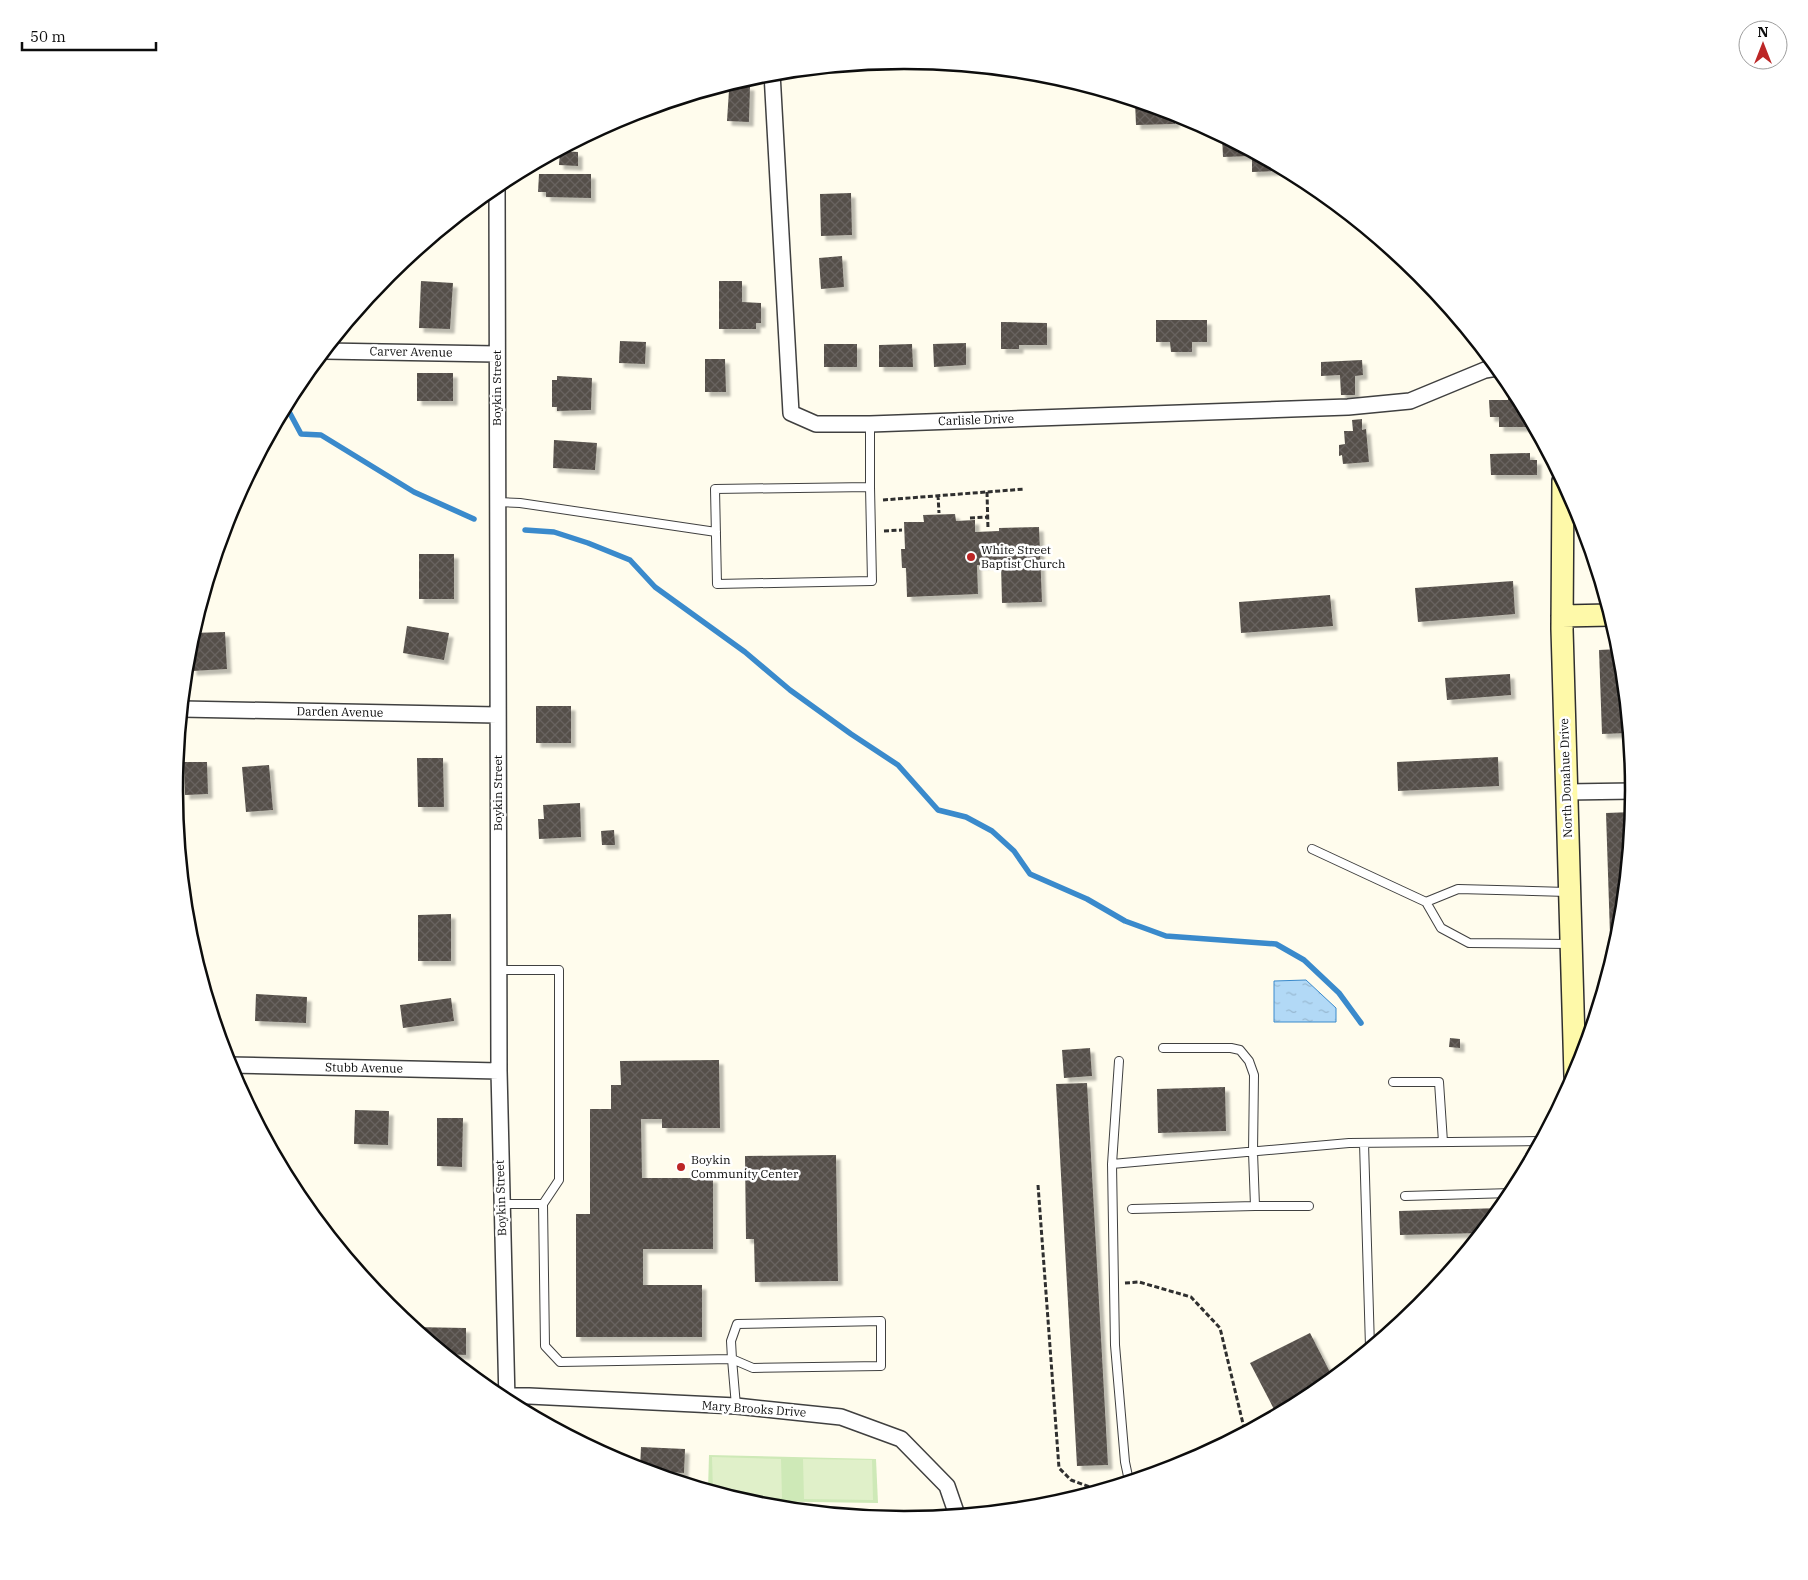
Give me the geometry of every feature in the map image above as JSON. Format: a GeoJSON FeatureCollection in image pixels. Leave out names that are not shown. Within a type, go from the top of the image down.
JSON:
{"type":"FeatureCollection","features":[{"type":"Feature","properties":{"kind":"street","name":"Carlisle Drive"},"geometry":{"type":"LineString","coordinates":[[772,81],[791,413],[816,424],[870,424],[1357,406],[1410,401],[1489,369]]}},
{"type":"Feature","properties":{"kind":"street","name":"Boykin Street"},"geometry":{"type":"LineString","coordinates":[[497,194],[498,970],[504,1391]]}},
{"type":"Feature","properties":{"kind":"street","name":"Carver Avenue"},"geometry":{"type":"LineString","coordinates":[[332,351],[496,354]]}},
{"type":"Feature","properties":{"kind":"street","name":"North Donahue Drive"},"geometry":{"type":"LineString","coordinates":[[1563,498],[1562,616],[1574,1055]]}},
{"type":"Feature","properties":{"kind":"street"},"geometry":{"type":"LineString","coordinates":[[1562,616],[1604,615]]}},
{"type":"Feature","properties":{"kind":"street","name":"Darden Avenue"},"geometry":{"type":"LineString","coordinates":[[188,709],[497,715]]}},
{"type":"Feature","properties":{"kind":"street"},"geometry":{"type":"LineString","coordinates":[[1566,792],[1625,791]]}},
{"type":"Feature","properties":{"kind":"street","name":"Stubb Avenue"},"geometry":{"type":"LineString","coordinates":[[238,1065],[499,1071]]}},
{"type":"Feature","properties":{"kind":"street","name":"Mary Brooks Drive"},"geometry":{"type":"LineString","coordinates":[[516,1398],[736,1406],[841,1417],[901,1439],[947,1486],[955,1510]]}},
{"type":"Feature","properties":{"kind":"lane"},"geometry":{"type":"LineString","coordinates":[[870,424],[872,581],[717,584],[715,489],[870,486]]}},
{"type":"Feature","properties":{"kind":"lane"},"geometry":{"type":"LineString","coordinates":[[497,502],[520,503],[716,532]]}},
{"type":"Feature","properties":{"kind":"lane"},"geometry":{"type":"LineString","coordinates":[[1312,849],[1426,902],[1441,928],[1469,943],[1571,944]]}},
{"type":"Feature","properties":{"kind":"lane"},"geometry":{"type":"LineString","coordinates":[[1426,902],[1458,889],[1569,892]]}},
{"type":"Feature","properties":{"kind":"lane"},"geometry":{"type":"LineString","coordinates":[[498,970],[559,970],[559,1180],[543,1204],[545,1346],[560,1362],[732,1359],[753,1368],[881,1366],[881,1321],[737,1324],[731,1341],[732,1359],[736,1406]]}},
{"type":"Feature","properties":{"kind":"lane"},"geometry":{"type":"LineString","coordinates":[[1163,1048],[1231,1048],[1240,1050],[1249,1061],[1254,1074],[1253,1152],[1255,1206]]}},
{"type":"Feature","properties":{"kind":"lane"},"geometry":{"type":"LineString","coordinates":[[1119,1061],[1112,1164],[1114,1284],[1116,1345],[1125,1462],[1128,1476]]}},
{"type":"Feature","properties":{"kind":"lane"},"geometry":{"type":"LineString","coordinates":[[1393,1082],[1439,1082],[1443,1142]]}},
{"type":"Feature","properties":{"kind":"lane"},"geometry":{"type":"LineString","coordinates":[[1112,1164],[1364,1143],[1534,1141]]}},
{"type":"Feature","properties":{"kind":"lane"},"geometry":{"type":"LineString","coordinates":[[1364,1143],[1370,1340]]}},
{"type":"Feature","properties":{"kind":"lane"},"geometry":{"type":"LineString","coordinates":[[1405,1196],[1502,1193]]}},
{"type":"Feature","properties":{"kind":"lane"},"geometry":{"type":"LineString","coordinates":[[502,1204],[543,1204]]}},
{"type":"Feature","properties":{"kind":"lane"},"geometry":{"type":"LineString","coordinates":[[1132,1209],[1309,1206]]}},
{"type":"Feature","properties":{"kind":"path"},"geometry":{"type":"LineString","coordinates":[[883,507],[883,499],[1025,490]]}},
{"type":"Feature","properties":{"kind":"path"},"geometry":{"type":"LineString","coordinates":[[987,492],[988,529]]}},
{"type":"Feature","properties":{"kind":"path"},"geometry":{"type":"LineString","coordinates":[[938,495],[939,514]]}},
{"type":"Feature","properties":{"kind":"path"},"geometry":{"type":"LineString","coordinates":[[970,518],[988,517]]}},
{"type":"Feature","properties":{"kind":"path"},"geometry":{"type":"LineString","coordinates":[[884,523],[884,540]]}},
{"type":"Feature","properties":{"kind":"path"},"geometry":{"type":"LineString","coordinates":[[884,531],[902,530]]}},
{"type":"Feature","properties":{"kind":"path"},"geometry":{"type":"LineString","coordinates":[[1038,1185],[1059,1468],[1071,1480],[1090,1487]]}},
{"type":"Feature","properties":{"kind":"path"},"geometry":{"type":"LineString","coordinates":[[1114,1284],[1138,1282],[1191,1297],[1220,1328],[1244,1426]]}},
{"type":"Feature","properties":{"kind":"green space"},"geometry":{"type":"Polygon","coordinates":[[[709,1455],[876,1459],[878,1503],[790,1502],[708,1484],[709,1455]]]}},
{"type":"Feature","properties":{"kind":"green space"},"geometry":{"type":"Polygon","coordinates":[[[712,1457],[781,1459],[782,1498],[763,1497],[713,1486],[712,1457]]]}},
{"type":"Feature","properties":{"kind":"green space"},"geometry":{"type":"Polygon","coordinates":[[[803,1459],[872,1460],[873,1500],[804,1499],[803,1459]]]}},
{"type":"Feature","properties":{"kind":"water"},"geometry":{"type":"Polygon","coordinates":[[[1306,980],[1336,1008],[1336,1022],[1274,1022],[1274,981],[1306,980]]]}},
{"type":"Feature","properties":{"kind":"building"},"geometry":{"type":"Polygon","coordinates":[[[750,86],[749,122],[727,121],[729,90],[750,86]]]}},
{"type":"Feature","properties":{"kind":"building"},"geometry":{"type":"Polygon","coordinates":[[[1135,107],[1175,122],[1175,124],[1136,125],[1135,107]]]}},
{"type":"Feature","properties":{"kind":"building"},"geometry":{"type":"Polygon","coordinates":[[[1222,143],[1248,156],[1223,157],[1222,143]]]}},
{"type":"Feature","properties":{"kind":"building"},"geometry":{"type":"Polygon","coordinates":[[[569,151],[578,152],[578,166],[559,165],[560,156],[569,151]]]}},
{"type":"Feature","properties":{"kind":"building"},"geometry":{"type":"Polygon","coordinates":[[[1252,158],[1275,171],[1252,172],[1252,158]]]}},
{"type":"Feature","properties":{"kind":"building"},"geometry":{"type":"Polygon","coordinates":[[[539,174],[591,174],[591,198],[546,197],[546,192],[538,192],[539,174]]]}},
{"type":"Feature","properties":{"kind":"building"},"geometry":{"type":"Polygon","coordinates":[[[851,193],[852,235],[821,236],[820,194],[851,193]]]}},
{"type":"Feature","properties":{"kind":"building"},"geometry":{"type":"Polygon","coordinates":[[[842,256],[844,287],[821,289],[819,258],[842,256]]]}},
{"type":"Feature","properties":{"kind":"building"},"geometry":{"type":"Polygon","coordinates":[[[421,281],[453,283],[450,329],[419,328],[421,281]]]}},
{"type":"Feature","properties":{"kind":"building"},"geometry":{"type":"Polygon","coordinates":[[[719,281],[742,281],[742,302],[761,303],[761,323],[756,323],[756,329],[719,329],[719,281]]]}},
{"type":"Feature","properties":{"kind":"building"},"geometry":{"type":"Polygon","coordinates":[[[1156,320],[1207,320],[1207,342],[1192,342],[1192,352],[1171,352],[1170,342],[1156,342],[1156,320]]]}},
{"type":"Feature","properties":{"kind":"building"},"geometry":{"type":"Polygon","coordinates":[[[1001,322],[1047,323],[1047,345],[1019,345],[1019,349],[1001,349],[1001,322]]]}},
{"type":"Feature","properties":{"kind":"building"},"geometry":{"type":"Polygon","coordinates":[[[620,341],[646,342],[645,364],[619,363],[620,341]]]}},
{"type":"Feature","properties":{"kind":"building"},"geometry":{"type":"Polygon","coordinates":[[[966,343],[966,365],[934,367],[933,344],[966,343]]]}},
{"type":"Feature","properties":{"kind":"building"},"geometry":{"type":"Polygon","coordinates":[[[824,344],[857,344],[857,367],[824,367],[824,344]]]}},
{"type":"Feature","properties":{"kind":"building"},"geometry":{"type":"Polygon","coordinates":[[[912,344],[913,367],[879,367],[879,345],[912,344]]]}},
{"type":"Feature","properties":{"kind":"building"},"geometry":{"type":"Polygon","coordinates":[[[705,359],[725,359],[726,392],[705,392],[705,359]]]}},
{"type":"Feature","properties":{"kind":"building"},"geometry":{"type":"Polygon","coordinates":[[[1362,360],[1363,375],[1355,376],[1355,395],[1341,395],[1340,375],[1321,376],[1321,362],[1362,360]]]}},
{"type":"Feature","properties":{"kind":"building"},"geometry":{"type":"Polygon","coordinates":[[[417,373],[453,373],[453,401],[417,401],[417,373]]]}},
{"type":"Feature","properties":{"kind":"building"},"geometry":{"type":"Polygon","coordinates":[[[557,376],[592,378],[591,410],[557,411],[557,407],[552,407],[552,380],[557,380],[557,376]]]}},
{"type":"Feature","properties":{"kind":"building"},"geometry":{"type":"Polygon","coordinates":[[[1508,395],[1528,427],[1499,427],[1499,417],[1490,417],[1489,400],[1508,400],[1508,395]]]}},
{"type":"Feature","properties":{"kind":"building"},"geometry":{"type":"Polygon","coordinates":[[[1362,419],[1362,430],[1366,429],[1369,462],[1343,464],[1342,455],[1339,456],[1339,445],[1345,444],[1344,431],[1353,431],[1352,420],[1362,419]]]}},
{"type":"Feature","properties":{"kind":"building"},"geometry":{"type":"Polygon","coordinates":[[[554,440],[597,443],[595,470],[553,468],[554,440]]]}},
{"type":"Feature","properties":{"kind":"building"},"geometry":{"type":"Polygon","coordinates":[[[1530,453],[1530,460],[1537,460],[1537,475],[1491,475],[1490,454],[1530,453]]]}},
{"type":"Feature","properties":{"kind":"building","name":"White Street Baptist Church"},"geometry":{"type":"Polygon","coordinates":[[[955,514],[956,521],[975,520],[975,532],[999,531],[999,528],[1039,527],[1042,602],[1002,603],[1001,564],[977,565],[978,594],[907,597],[906,568],[902,568],[901,549],[905,549],[904,522],[924,522],[923,515],[955,514]]]}},
{"type":"Feature","properties":{"kind":"building"},"geometry":{"type":"Polygon","coordinates":[[[419,554],[454,554],[454,599],[419,599],[419,554]]]}},
{"type":"Feature","properties":{"kind":"building"},"geometry":{"type":"Polygon","coordinates":[[[1513,581],[1515,614],[1418,622],[1415,588],[1513,581]]]}},
{"type":"Feature","properties":{"kind":"building"},"geometry":{"type":"Polygon","coordinates":[[[1330,595],[1333,626],[1241,633],[1239,602],[1330,595]]]}},
{"type":"Feature","properties":{"kind":"building"},"geometry":{"type":"Polygon","coordinates":[[[407,626],[449,633],[444,660],[403,653],[407,626]]]}},
{"type":"Feature","properties":{"kind":"building"},"geometry":{"type":"Polygon","coordinates":[[[225,632],[227,669],[193,671],[201,633],[225,632]]]}},
{"type":"Feature","properties":{"kind":"building"},"geometry":{"type":"Polygon","coordinates":[[[1611,649],[1623,733],[1602,734],[1599,650],[1611,649]]]}},
{"type":"Feature","properties":{"kind":"building"},"geometry":{"type":"Polygon","coordinates":[[[1510,674],[1511,695],[1447,700],[1445,678],[1510,674]]]}},
{"type":"Feature","properties":{"kind":"building"},"geometry":{"type":"Polygon","coordinates":[[[536,706],[571,706],[571,743],[536,743],[536,706]]]}},
{"type":"Feature","properties":{"kind":"building"},"geometry":{"type":"Polygon","coordinates":[[[1498,757],[1499,786],[1398,791],[1397,762],[1498,757]]]}},
{"type":"Feature","properties":{"kind":"building"},"geometry":{"type":"Polygon","coordinates":[[[417,758],[443,758],[444,807],[418,807],[417,758]]]}},
{"type":"Feature","properties":{"kind":"building"},"geometry":{"type":"Polygon","coordinates":[[[184,762],[207,762],[208,794],[185,795],[184,762]]]}},
{"type":"Feature","properties":{"kind":"building"},"geometry":{"type":"Polygon","coordinates":[[[269,765],[273,810],[246,812],[242,767],[269,765]]]}},
{"type":"Feature","properties":{"kind":"building"},"geometry":{"type":"Polygon","coordinates":[[[580,803],[581,837],[539,839],[538,819],[544,819],[543,805],[580,803]]]}},
{"type":"Feature","properties":{"kind":"building"},"geometry":{"type":"Polygon","coordinates":[[[1625,812],[1619,884],[1610,935],[1610,935],[1606,813],[1625,812]]]}},
{"type":"Feature","properties":{"kind":"building"},"geometry":{"type":"Polygon","coordinates":[[[614,830],[615,845],[602,845],[601,831],[614,830]]]}},
{"type":"Feature","properties":{"kind":"building"},"geometry":{"type":"Polygon","coordinates":[[[451,914],[451,961],[418,961],[418,915],[451,914]]]}},
{"type":"Feature","properties":{"kind":"building"},"geometry":{"type":"Polygon","coordinates":[[[256,994],[307,997],[306,1023],[255,1021],[256,994]]]}},
{"type":"Feature","properties":{"kind":"building"},"geometry":{"type":"Polygon","coordinates":[[[451,998],[454,1021],[403,1028],[400,1005],[451,998]]]}},
{"type":"Feature","properties":{"kind":"building"},"geometry":{"type":"Polygon","coordinates":[[[1450,1038],[1460,1039],[1460,1048],[1449,1047],[1450,1038]]]}},
{"type":"Feature","properties":{"kind":"building"},"geometry":{"type":"Polygon","coordinates":[[[1090,1048],[1092,1076],[1064,1078],[1062,1050],[1090,1048]]]}},
{"type":"Feature","properties":{"kind":"building"},"geometry":{"type":"Polygon","coordinates":[[[719,1060],[720,1128],[662,1128],[662,1119],[641,1119],[642,1178],[713,1178],[713,1249],[643,1249],[643,1285],[702,1285],[702,1337],[576,1337],[576,1214],[590,1214],[590,1109],[611,1109],[611,1085],[621,1085],[620,1061],[719,1060]]]}},
{"type":"Feature","properties":{"kind":"building"},"geometry":{"type":"Polygon","coordinates":[[[1087,1083],[1108,1465],[1077,1466],[1056,1084],[1087,1083]]]}},
{"type":"Feature","properties":{"kind":"building"},"geometry":{"type":"Polygon","coordinates":[[[1225,1087],[1226,1131],[1158,1133],[1157,1089],[1225,1087]]]}},
{"type":"Feature","properties":{"kind":"building"},"geometry":{"type":"Polygon","coordinates":[[[355,1110],[389,1111],[388,1145],[354,1144],[355,1110]]]}},
{"type":"Feature","properties":{"kind":"building"},"geometry":{"type":"Polygon","coordinates":[[[437,1118],[463,1118],[462,1167],[437,1166],[437,1118]]]}},
{"type":"Feature","properties":{"kind":"building"},"geometry":{"type":"Polygon","coordinates":[[[836,1155],[838,1281],[755,1282],[754,1239],[746,1239],[745,1156],[836,1155]]]}},
{"type":"Feature","properties":{"kind":"building"},"geometry":{"type":"Polygon","coordinates":[[[1491,1208],[1473,1233],[1400,1235],[1399,1211],[1491,1208]]]}},
{"type":"Feature","properties":{"kind":"building"},"geometry":{"type":"Polygon","coordinates":[[[423,1327],[466,1328],[466,1355],[456,1354],[423,1327]]]}},
{"type":"Feature","properties":{"kind":"building"},"geometry":{"type":"Polygon","coordinates":[[[1310,1333],[1330,1372],[1274,1409],[1250,1363],[1310,1333]]]}},
{"type":"Feature","properties":{"kind":"building"},"geometry":{"type":"Polygon","coordinates":[[[641,1447],[685,1449],[684,1473],[670,1472],[640,1461],[641,1447]]]}},
{"type":"Feature","properties":{"kind":"waterway"},"geometry":{"type":"LineString","coordinates":[[289,412],[301,434],[321,435],[414,492],[474,519]]}},
{"type":"Feature","properties":{"kind":"waterway"},"geometry":{"type":"LineString","coordinates":[[525,530],[554,532],[630,560],[655,587],[745,652],[790,690],[898,765],[938,810],[966,817],[992,831],[1014,851],[1030,874],[1087,899],[1125,921],[1166,936],[1276,944],[1304,960],[1339,993],[1361,1023]]}},
{"type":"Feature","properties":{"kind":"place","name":"White Street Baptist Church"},"geometry":{"type":"Point","coordinates":[971,557]}},
{"type":"Feature","properties":{"kind":"place","name":"Boykin Community Center"},"geometry":{"type":"Point","coordinates":[681,1167]}}]}
